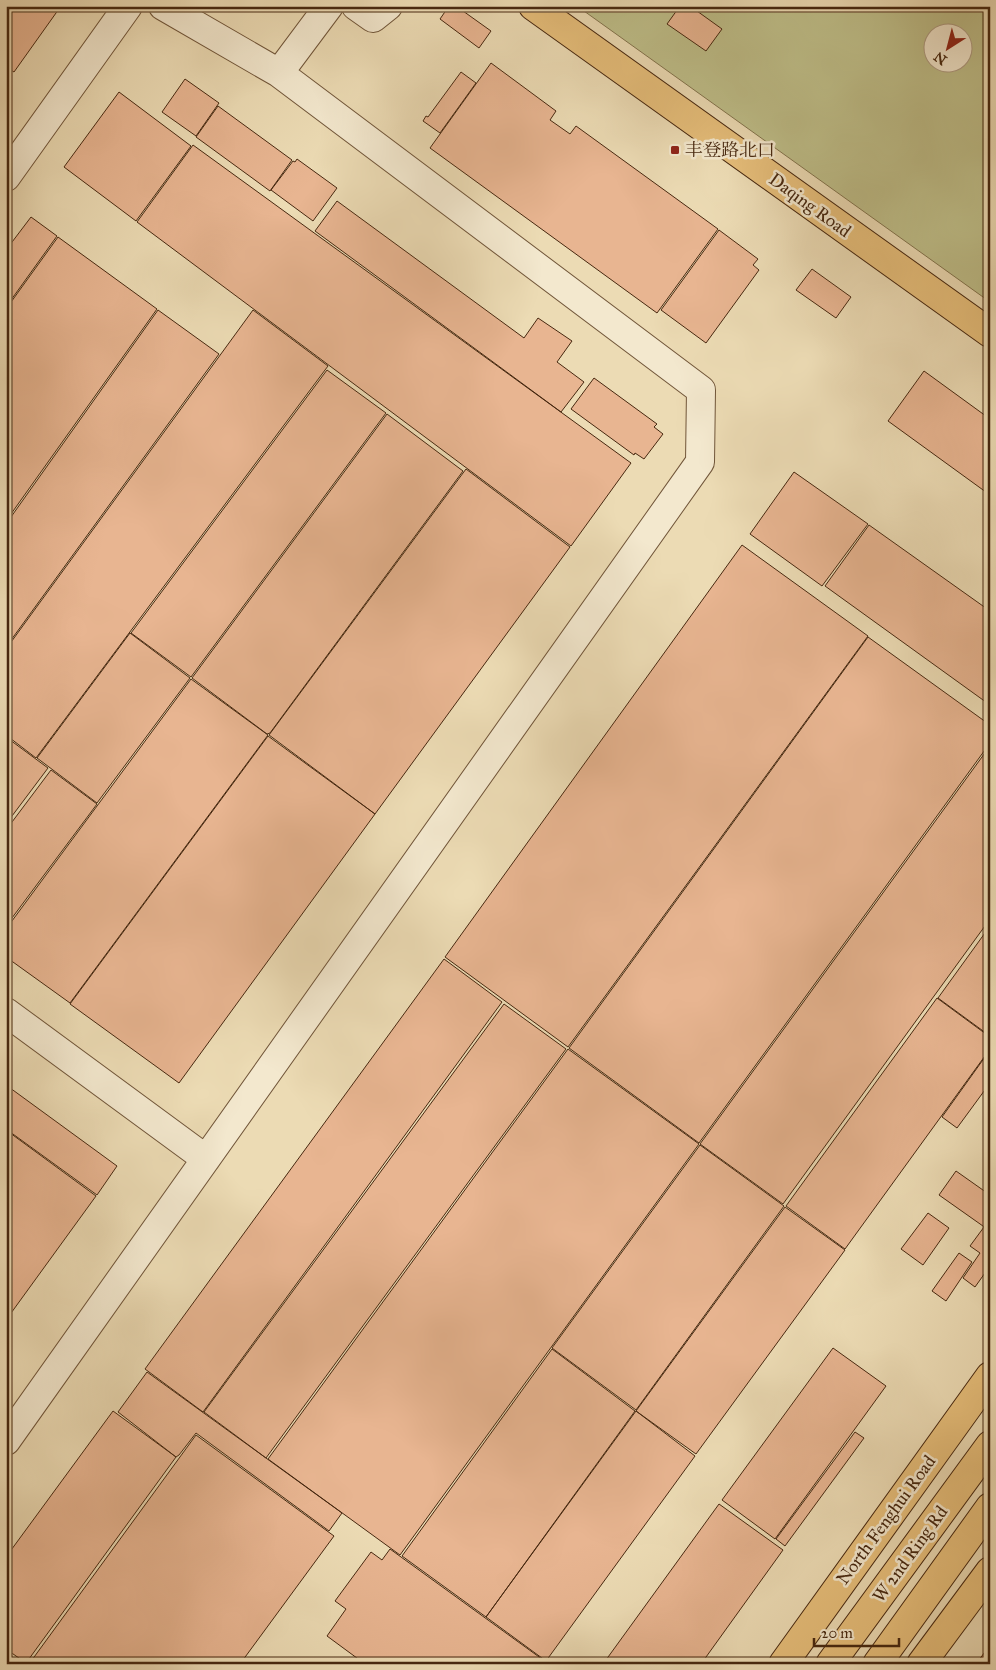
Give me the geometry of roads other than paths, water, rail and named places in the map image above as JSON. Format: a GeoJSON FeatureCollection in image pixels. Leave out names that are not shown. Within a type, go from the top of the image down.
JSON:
{"type":"FeatureCollection","features":[{"type":"Feature","properties":{"kind":"main road","name":"Daqing Road"},"geometry":{"type":"LineString","coordinates":[[532,6],[990,333]]}},
{"type":"Feature","properties":{"kind":"main road","name":"North Fenghui Road"},"geometry":{"type":"LineString","coordinates":[[783,1664],[990,1376]]}},
{"type":"Feature","properties":{"kind":"main road","name":"W 2nd Ring Rd"},"geometry":{"type":"LineString","coordinates":[[830,1664],[990,1445]]}},
{"type":"Feature","properties":{"kind":"main road"},"geometry":{"type":"LineString","coordinates":[[877,1664],[990,1507]]}},
{"type":"Feature","properties":{"kind":"main road"},"geometry":{"type":"LineString","coordinates":[[921,1664],[990,1571]]}},
{"type":"Feature","properties":{"kind":"street"},"geometry":{"type":"LineString","coordinates":[[6,177],[128,6]]}},
{"type":"Feature","properties":{"kind":"street"},"geometry":{"type":"LineString","coordinates":[[6,1441],[700,462],[701,390],[279,74],[163,6]]}},
{"type":"Feature","properties":{"kind":"street"},"geometry":{"type":"LineString","coordinates":[[279,74],[330,6]]}},
{"type":"Feature","properties":{"kind":"street"},"geometry":{"type":"LineString","coordinates":[[356,6],[373,18],[388,6]]}},
{"type":"Feature","properties":{"kind":"street"},"geometry":{"type":"LineString","coordinates":[[6,1012],[206,1159]]}},
{"type":"Feature","properties":{"kind":"place","name":"丰登路北口"},"geometry":{"type":"Point","coordinates":[675,150]}}]}
